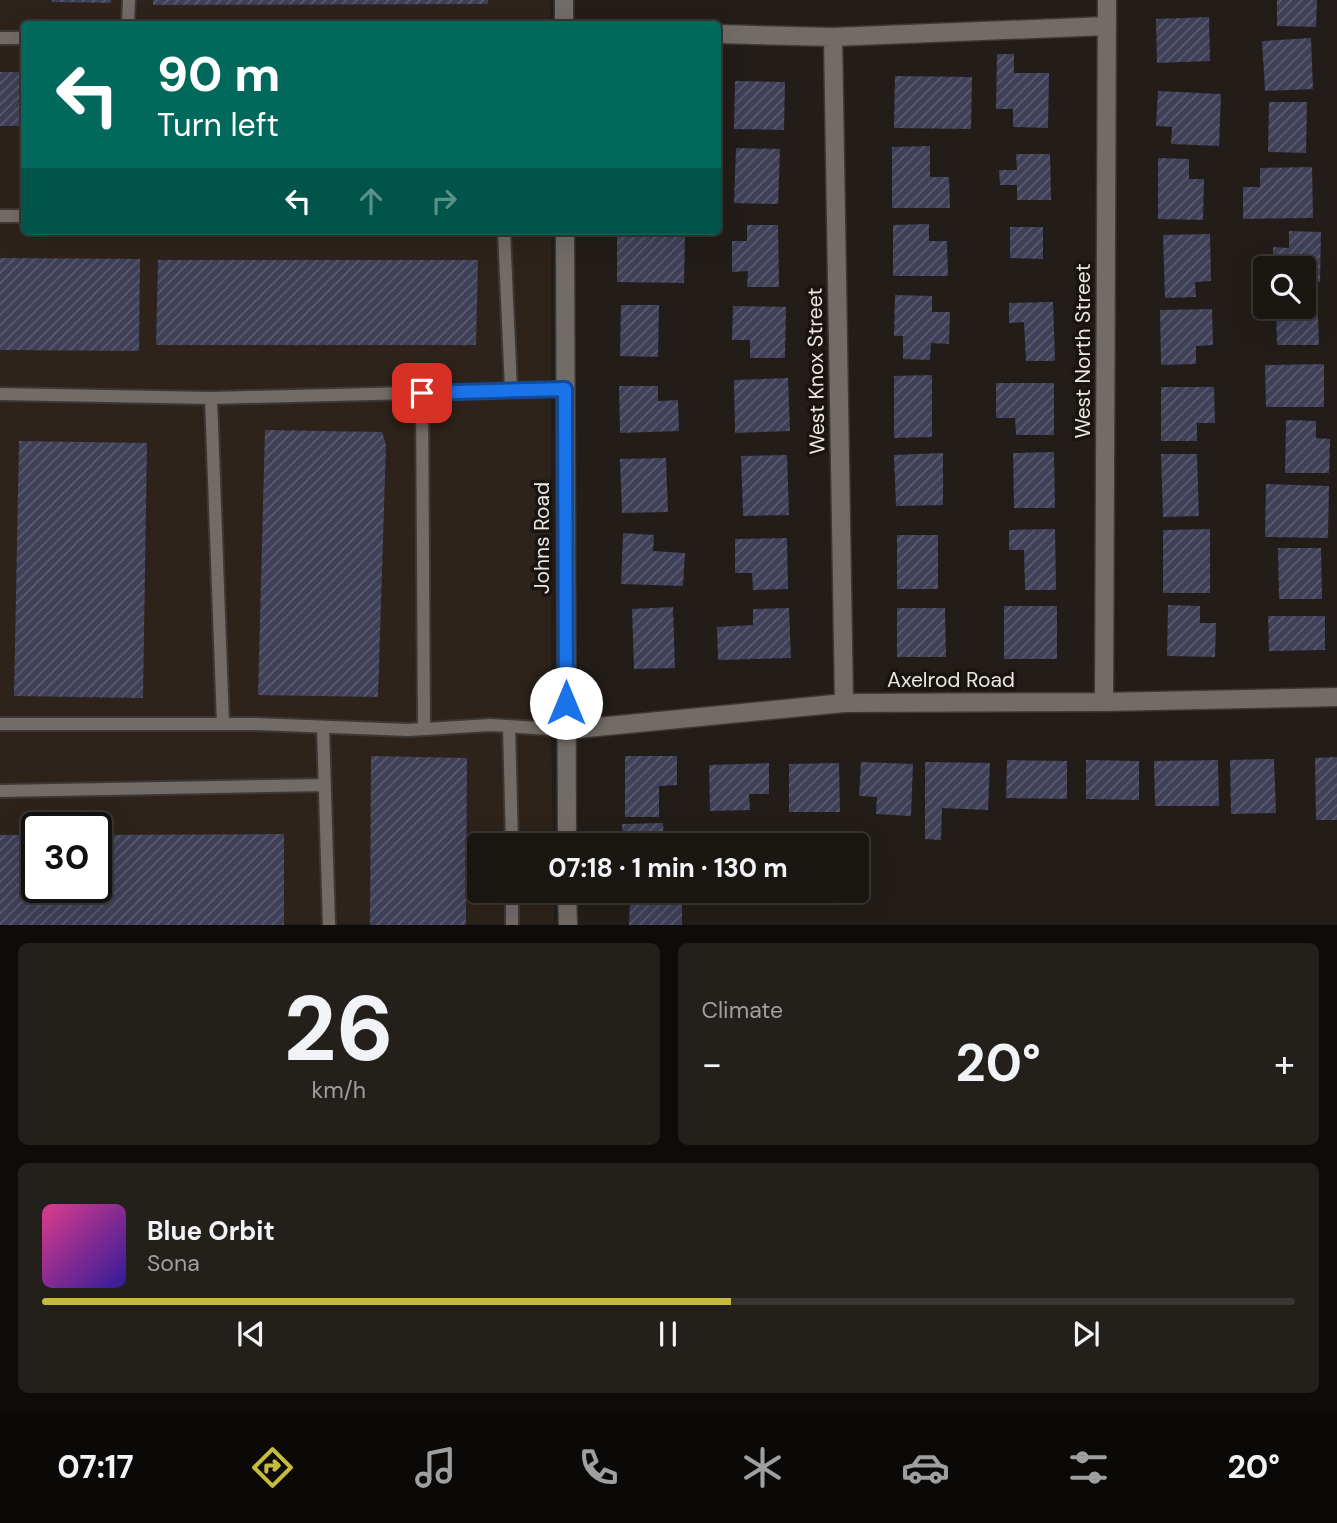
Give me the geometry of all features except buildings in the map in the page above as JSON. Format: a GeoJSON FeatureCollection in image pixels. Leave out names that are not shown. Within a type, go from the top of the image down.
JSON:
{"type":"FeatureCollection","features":[{"type":"Feature","properties":{"kind":"street"},"geometry":{"type":"LineString","coordinates":[[564,0],[564,21]]}},
{"type":"Feature","properties":{"kind":"street","name":"West North Street"},"geometry":{"type":"LineString","coordinates":[[1104,702],[1107,0]]}},
{"type":"Feature","properties":{"kind":"street"},"geometry":{"type":"LineString","coordinates":[[721,34],[833,37],[1107,26]]}},
{"type":"Feature","properties":{"kind":"street","name":"West Knox Street"},"geometry":{"type":"LineString","coordinates":[[833,37],[844,704]]}},
{"type":"Feature","properties":{"kind":"street","name":"Johns Road"},"geometry":{"type":"LineString","coordinates":[[565,235],[567,833]]}},
{"type":"Feature","properties":{"kind":"street","name":"Axelrod Road"},"geometry":{"type":"LineString","coordinates":[[566,730],[844,704],[1337,697]]}},
{"type":"Feature","properties":{"kind":"street"},"geometry":{"type":"LineString","coordinates":[[567,903],[568,925]]}},
{"type":"Feature","properties":{"kind":"lane"},"geometry":{"type":"LineString","coordinates":[[128,21],[129,0]]}},
{"type":"Feature","properties":{"kind":"lane"},"geometry":{"type":"LineString","coordinates":[[0,38],[21,38]]}},
{"type":"Feature","properties":{"kind":"lane"},"geometry":{"type":"LineString","coordinates":[[0,216],[21,216]]}},
{"type":"Feature","properties":{"kind":"lane"},"geometry":{"type":"LineString","coordinates":[[504,235],[511,390]]}},
{"type":"Feature","properties":{"kind":"lane"},"geometry":{"type":"LineString","coordinates":[[0,394],[211,398],[565,389]]}},
{"type":"Feature","properties":{"kind":"lane"},"geometry":{"type":"LineString","coordinates":[[422,393],[424,729]]}},
{"type":"Feature","properties":{"kind":"lane"},"geometry":{"type":"LineString","coordinates":[[211,398],[223,724]]}},
{"type":"Feature","properties":{"kind":"lane"},"geometry":{"type":"LineString","coordinates":[[0,724],[223,724],[424,729],[509,726],[566,730]]}},
{"type":"Feature","properties":{"kind":"lane"},"geometry":{"type":"LineString","coordinates":[[509,726],[512,833]]}},
{"type":"Feature","properties":{"kind":"lane"},"geometry":{"type":"LineString","coordinates":[[323,727],[329,925]]}},
{"type":"Feature","properties":{"kind":"lane"},"geometry":{"type":"LineString","coordinates":[[0,791],[325,785]]}},
{"type":"Feature","properties":{"kind":"lane"},"geometry":{"type":"LineString","coordinates":[[512,903],[512,925]]}},
{"type":"Feature","properties":{"kind":"shaded area"},"geometry":{"type":"Polygon","coordinates":[[[0,0],[550,0],[551,21],[21,21],[21,235],[551,235],[553,833],[467,833],[467,903],[554,903],[554,924],[0,925],[0,0]]]}},
{"type":"Feature","properties":{"kind":"route"},"geometry":{"type":"LineString","coordinates":[[422,393],[565,389],[566,703]]}}]}
